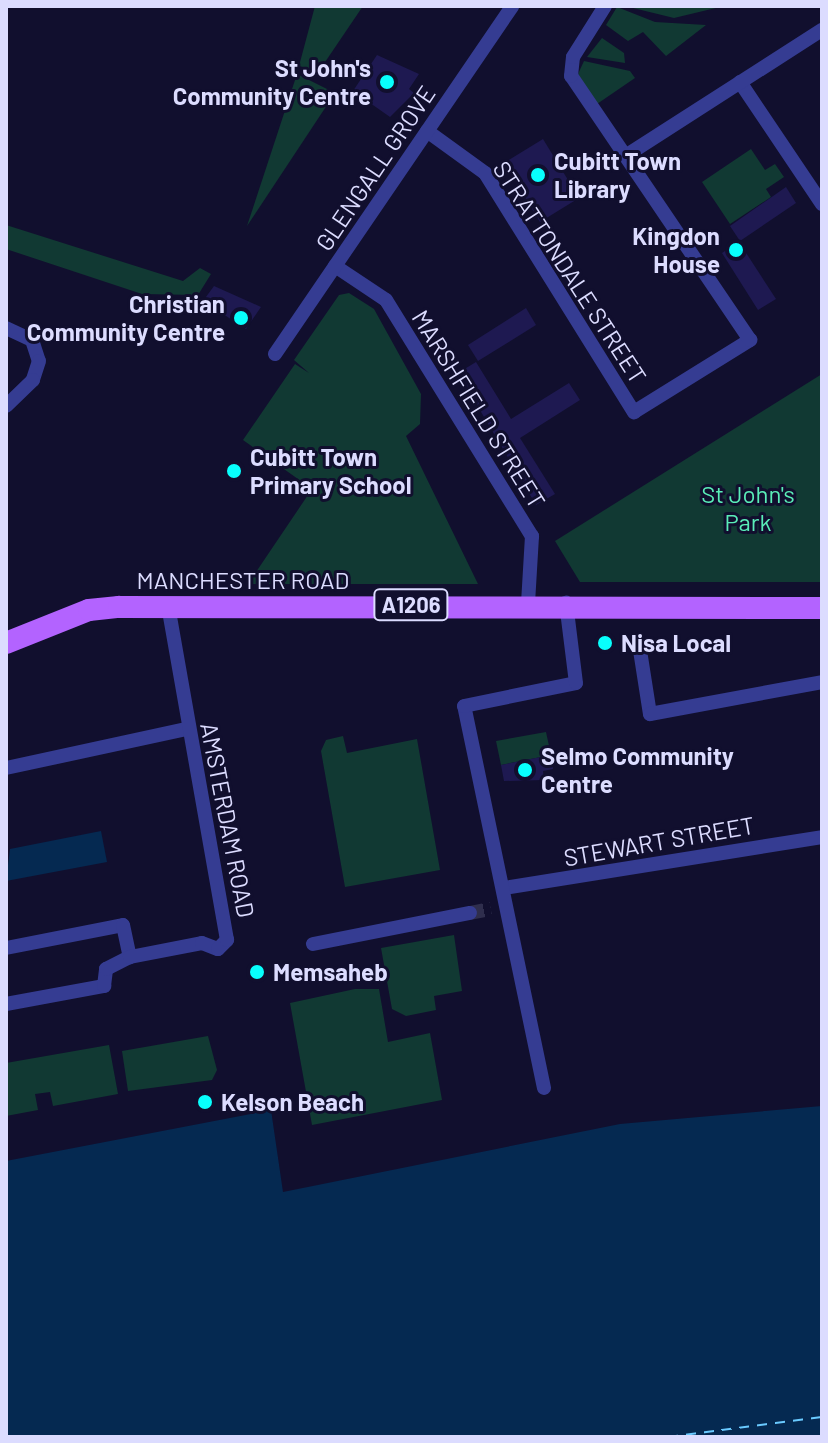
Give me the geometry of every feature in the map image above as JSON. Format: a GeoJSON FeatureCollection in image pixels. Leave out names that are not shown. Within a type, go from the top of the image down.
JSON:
{"type":"FeatureCollection","features":[{"type":"Feature","properties":{"kind":"main road","name":"MANCHESTER ROAD"},"geometry":{"type":"LineString","coordinates":[[6,643],[89,610],[168,606],[566,603],[822,608]]}},
{"type":"Feature","properties":{"kind":"street","name":"GLENGALL GROVE"},"geometry":{"type":"LineString","coordinates":[[275,354],[512,6]]}},
{"type":"Feature","properties":{"kind":"street"},"geometry":{"type":"LineString","coordinates":[[605,6],[573,57],[571,76],[627,155],[822,30]]}},
{"type":"Feature","properties":{"kind":"street"},"geometry":{"type":"LineString","coordinates":[[740,82],[822,202]]}},
{"type":"Feature","properties":{"kind":"street","name":"STRATTONDALE STREET"},"geometry":{"type":"LineString","coordinates":[[427,131],[485,173],[634,412],[750,340],[627,155]]}},
{"type":"Feature","properties":{"kind":"street","name":"MARSHFIELD STREET"},"geometry":{"type":"LineString","coordinates":[[335,266],[386,300],[532,536],[528,604]]}},
{"type":"Feature","properties":{"kind":"street"},"geometry":{"type":"LineString","coordinates":[[6,328],[26,335],[39,355],[33,380],[6,406]]}},
{"type":"Feature","properties":{"kind":"street"},"geometry":{"type":"LineString","coordinates":[[544,1088],[464,706],[576,683],[566,603]]}},
{"type":"Feature","properties":{"kind":"street","name":"AMSTERDAM ROAD"},"geometry":{"type":"LineString","coordinates":[[130,957],[202,943],[218,949],[227,940],[187,729],[168,606]]}},
{"type":"Feature","properties":{"kind":"street"},"geometry":{"type":"LineString","coordinates":[[639,644],[650,714],[822,682]]}},
{"type":"Feature","properties":{"kind":"street"},"geometry":{"type":"LineString","coordinates":[[6,768],[187,729]]}},
{"type":"Feature","properties":{"kind":"street","name":"STEWART STREET"},"geometry":{"type":"LineString","coordinates":[[504,888],[822,837]]}},
{"type":"Feature","properties":{"kind":"street"},"geometry":{"type":"LineString","coordinates":[[491,909],[508,907]]}},
{"type":"Feature","properties":{"kind":"street"},"geometry":{"type":"LineString","coordinates":[[313,944],[470,913]]}},
{"type":"Feature","properties":{"kind":"street"},"geometry":{"type":"LineString","coordinates":[[6,948],[123,925],[130,957],[106,969],[104,986],[6,1004]]}},
{"type":"Feature","properties":{"kind":"green space"},"geometry":{"type":"Polygon","coordinates":[[[315,6],[363,6],[319,71],[299,66],[315,6]]]}},
{"type":"Feature","properties":{"kind":"green space"},"geometry":{"type":"Polygon","coordinates":[[[625,6],[724,6],[674,18],[625,6]]]}},
{"type":"Feature","properties":{"kind":"green space"},"geometry":{"type":"Polygon","coordinates":[[[617,7],[655,22],[706,25],[666,56],[643,32],[628,41],[606,25],[617,7]]]}},
{"type":"Feature","properties":{"kind":"green space"},"geometry":{"type":"Polygon","coordinates":[[[602,38],[624,53],[625,63],[587,57],[602,38]]]}},
{"type":"Feature","properties":{"kind":"green space"},"geometry":{"type":"Polygon","coordinates":[[[584,61],[630,71],[635,78],[597,104],[578,74],[584,61]]]}},
{"type":"Feature","properties":{"kind":"green space"},"geometry":{"type":"Polygon","coordinates":[[[297,74],[335,93],[247,226],[297,74]]]}},
{"type":"Feature","properties":{"kind":"green space"},"geometry":{"type":"Polygon","coordinates":[[[751,149],[765,170],[775,164],[784,177],[766,189],[771,197],[730,224],[702,182],[751,149]]]}},
{"type":"Feature","properties":{"kind":"green space"},"geometry":{"type":"Polygon","coordinates":[[[6,225],[183,281],[200,268],[211,274],[198,295],[142,294],[6,249],[6,225]]]}},
{"type":"Feature","properties":{"kind":"green space"},"geometry":{"type":"Polygon","coordinates":[[[349,293],[374,309],[421,394],[420,424],[406,436],[478,584],[248,584],[312,489],[243,440],[295,364],[309,373],[294,360],[339,295],[349,293]]]}},
{"type":"Feature","properties":{"kind":"green space","name":"St John's Park"},"geometry":{"type":"Polygon","coordinates":[[[822,374],[822,582],[580,582],[555,541],[822,374]]]}},
{"type":"Feature","properties":{"kind":"green space"},"geometry":{"type":"Polygon","coordinates":[[[546,732],[551,755],[501,765],[496,741],[546,732]]]}},
{"type":"Feature","properties":{"kind":"green space"},"geometry":{"type":"Polygon","coordinates":[[[343,736],[347,753],[417,739],[440,870],[345,887],[321,751],[326,740],[343,736]]]}},
{"type":"Feature","properties":{"kind":"green space"},"geometry":{"type":"Polygon","coordinates":[[[454,935],[462,991],[434,996],[436,1010],[406,1016],[392,1009],[381,948],[454,935]]]}},
{"type":"Feature","properties":{"kind":"green space"},"geometry":{"type":"Polygon","coordinates":[[[355,989],[379,989],[388,1042],[430,1033],[442,1100],[312,1125],[290,1003],[355,989]]]}},
{"type":"Feature","properties":{"kind":"green space"},"geometry":{"type":"Polygon","coordinates":[[[208,1036],[217,1070],[212,1080],[128,1091],[122,1051],[208,1036]]]}},
{"type":"Feature","properties":{"kind":"green space"},"geometry":{"type":"Polygon","coordinates":[[[109,1045],[118,1094],[53,1106],[50,1092],[35,1094],[38,1110],[6,1116],[6,1063],[109,1045]]]}},
{"type":"Feature","properties":{"kind":"water"},"geometry":{"type":"Polygon","coordinates":[[[101,831],[107,862],[6,881],[10,849],[101,831]]]}},
{"type":"Feature","properties":{"kind":"water"},"geometry":{"type":"Polygon","coordinates":[[[822,1106],[822,1437],[6,1437],[6,1161],[271,1110],[283,1192],[620,1124],[822,1106]]]}},
{"type":"Feature","properties":{"kind":"building","name":"St John's Community Centre"},"geometry":{"type":"Polygon","coordinates":[[[377,55],[419,74],[409,89],[414,93],[390,117],[353,91],[377,55]]]}},
{"type":"Feature","properties":{"kind":"building","name":"Cubitt Town Library"},"geometry":{"type":"Polygon","coordinates":[[[543,139],[579,198],[540,222],[504,163],[543,139]]]}},
{"type":"Feature","properties":{"kind":"building"},"geometry":{"type":"Polygon","coordinates":[[[786,187],[796,203],[740,241],[730,226],[786,187]]]}},
{"type":"Feature","properties":{"kind":"building"},"geometry":{"type":"Polygon","coordinates":[[[739,242],[776,299],[758,310],[722,253],[739,242]]]}},
{"type":"Feature","properties":{"kind":"building","name":"Christian Community Centre"},"geometry":{"type":"Polygon","coordinates":[[[214,286],[261,307],[246,329],[203,301],[214,286]]]}},
{"type":"Feature","properties":{"kind":"building"},"geometry":{"type":"Polygon","coordinates":[[[526,308],[536,325],[478,361],[468,345],[526,308]]]}},
{"type":"Feature","properties":{"kind":"building"},"geometry":{"type":"Polygon","coordinates":[[[476,362],[511,419],[569,383],[580,400],[520,438],[555,494],[536,505],[458,373],[476,362]]]}},
{"type":"Feature","properties":{"kind":"building","name":"Selmo Community Centre"},"geometry":{"type":"Polygon","coordinates":[[[551,755],[553,769],[543,771],[544,780],[504,781],[501,765],[551,755]]]}},
{"type":"Feature","properties":{"kind":"ferry route"},"geometry":{"type":"LineString","coordinates":[[668,1437],[822,1417]]}},
{"type":"Feature","properties":{"kind":"tunnel"},"geometry":{"type":"LineString","coordinates":[[470,913],[491,909]]}},
{"type":"Feature","properties":{"kind":"place","name":"St John's Community Centre"},"geometry":{"type":"Point","coordinates":[387,82]}},
{"type":"Feature","properties":{"kind":"place","name":"Cubitt Town Library"},"geometry":{"type":"Point","coordinates":[538,175]}},
{"type":"Feature","properties":{"kind":"place","name":"Kingdon House"},"geometry":{"type":"Point","coordinates":[736,250]}},
{"type":"Feature","properties":{"kind":"place","name":"Christian Community Centre"},"geometry":{"type":"Point","coordinates":[241,318]}},
{"type":"Feature","properties":{"kind":"place","name":"Cubitt Town Primary School"},"geometry":{"type":"Point","coordinates":[234,471]}},
{"type":"Feature","properties":{"kind":"place","name":"Nisa Local"},"geometry":{"type":"Point","coordinates":[605,643]}},
{"type":"Feature","properties":{"kind":"place","name":"Selmo Community Centre"},"geometry":{"type":"Point","coordinates":[525,770]}},
{"type":"Feature","properties":{"kind":"place","name":"Memsaheb"},"geometry":{"type":"Point","coordinates":[257,972]}},
{"type":"Feature","properties":{"kind":"place","name":"Kelson Beach"},"geometry":{"type":"Point","coordinates":[205,1102]}}]}
